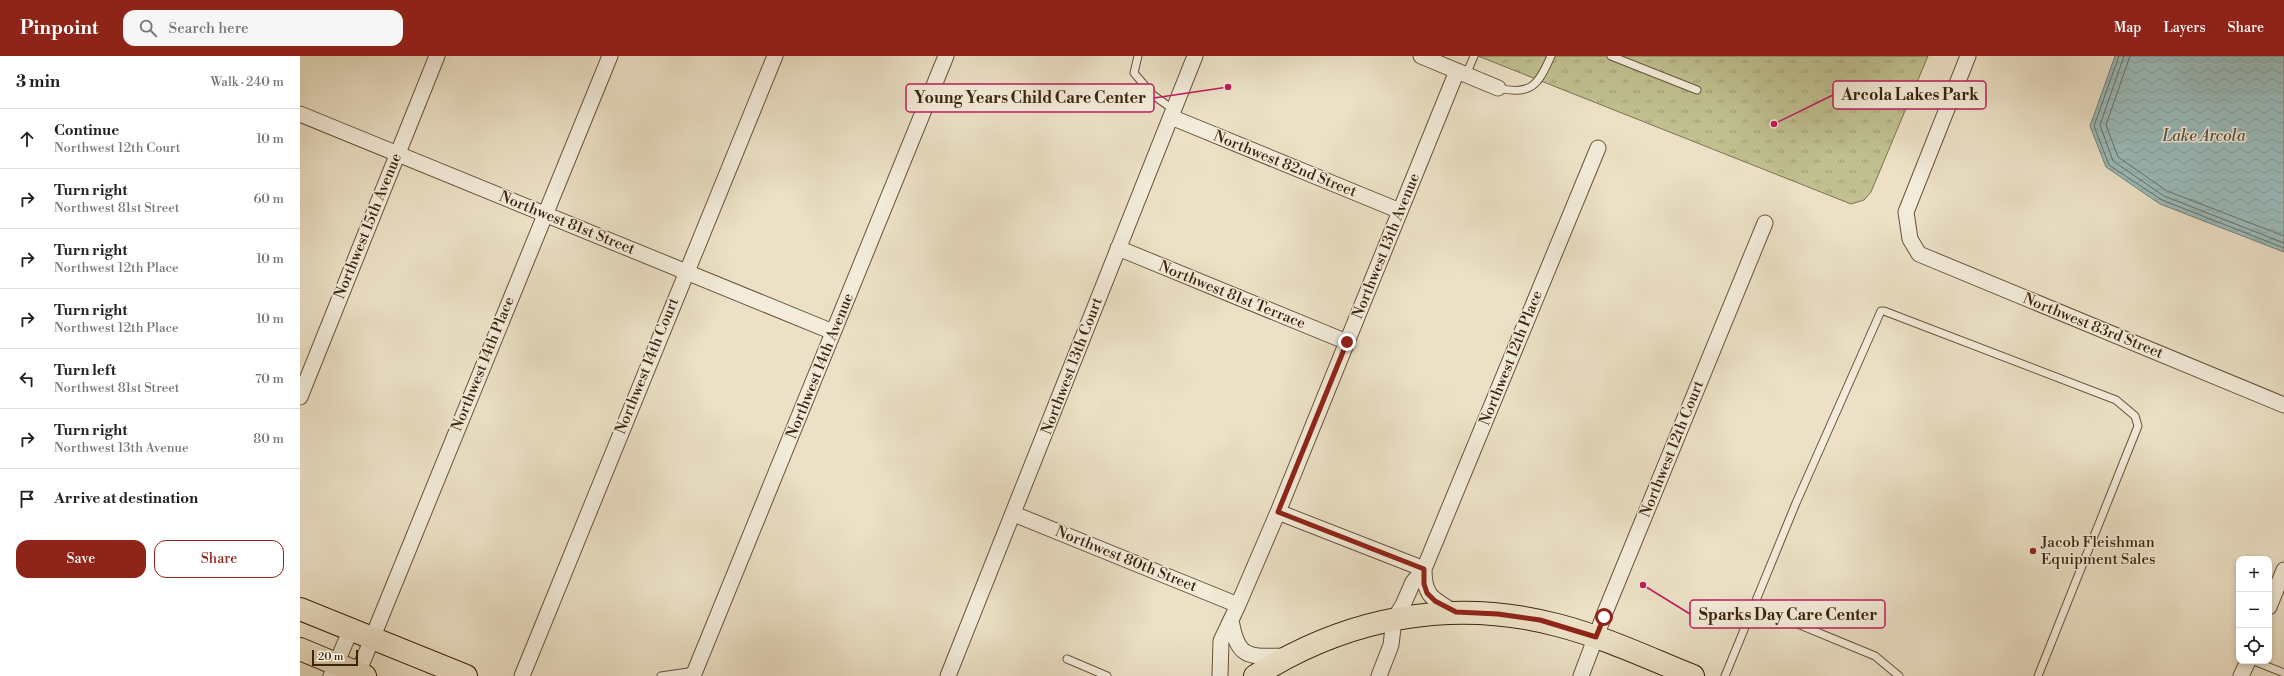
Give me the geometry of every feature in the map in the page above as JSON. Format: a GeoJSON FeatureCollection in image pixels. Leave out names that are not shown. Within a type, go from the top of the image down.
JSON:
{"type":"FeatureCollection","features":[{"type":"Feature","properties":{"kind":"main road"},"geometry":{"type":"LineString","coordinates":[[300,608],[466,676]]}},
{"type":"Feature","properties":{"kind":"main road"},"geometry":{"type":"LineString","coordinates":[[1255,676],[1305,647],[1341,632],[1394,619],[1456,612],[1498,614],[1534,619],[1596,637],[1693,676]]}},
{"type":"Feature","properties":{"kind":"main road"},"geometry":{"type":"LineString","coordinates":[[300,649],[334,670],[362,675]]}},
{"type":"Feature","properties":{"kind":"street","name":"Northwest 15th Avenue"},"geometry":{"type":"LineString","coordinates":[[300,397],[437,56]]}},
{"type":"Feature","properties":{"kind":"street","name":"Northwest 14th Place"},"geometry":{"type":"LineString","coordinates":[[362,675],[373,638],[544,214],[610,56]]}},
{"type":"Feature","properties":{"kind":"street","name":"Northwest 14th Court"},"geometry":{"type":"LineString","coordinates":[[522,676],[685,272],[775,56]]}},
{"type":"Feature","properties":{"kind":"street","name":"Northwest 14th Avenue"},"geometry":{"type":"LineString","coordinates":[[694,673],[946,56]]}},
{"type":"Feature","properties":{"kind":"street"},"geometry":{"type":"LineString","coordinates":[[1421,56],[1498,88]]}},
{"type":"Feature","properties":{"kind":"street","name":"Northwest 83rd Street"},"geometry":{"type":"LineString","coordinates":[[1968,56],[1906,212],[1910,239],[1919,254],[2284,405]]}},
{"type":"Feature","properties":{"kind":"street","name":"Northwest 13th Court"},"geometry":{"type":"LineString","coordinates":[[948,676],[1014,514],[1172,114],[1192,57]]}},
{"type":"Feature","properties":{"kind":"street","name":"Northwest 13th Avenue"},"geometry":{"type":"LineString","coordinates":[[1220,676],[1221,641],[1278,512],[1400,211],[1461,73]]}},
{"type":"Feature","properties":{"kind":"street","name":"Northwest 81st Street"},"geometry":{"type":"LineString","coordinates":[[300,114],[833,332]]}},
{"type":"Feature","properties":{"kind":"street","name":"Northwest 82nd Street"},"geometry":{"type":"LineString","coordinates":[[1172,114],[1400,211]]}},
{"type":"Feature","properties":{"kind":"street","name":"Northwest 12th Place"},"geometry":{"type":"LineString","coordinates":[[1379,676],[1391,645],[1394,619],[1403,605],[1413,582],[1424,569],[1598,148]]}},
{"type":"Feature","properties":{"kind":"street","name":"Northwest 12th Court"},"geometry":{"type":"LineString","coordinates":[[1581,676],[1765,223]]}},
{"type":"Feature","properties":{"kind":"street","name":"Northwest 81st Terrace"},"geometry":{"type":"LineString","coordinates":[[1118,248],[1347,342]]}},
{"type":"Feature","properties":{"kind":"street"},"geometry":{"type":"LineString","coordinates":[[1278,512],[1424,569]]}},
{"type":"Feature","properties":{"kind":"street","name":"Northwest 80th Street"},"geometry":{"type":"LineString","coordinates":[[1014,514],[1238,605]]}},
{"type":"Feature","properties":{"kind":"street","name":"Northwest 12th Place"},"geometry":{"type":"LineString","coordinates":[[1424,569],[1424,584],[1427,593],[1435,601],[1456,612]]}},
{"type":"Feature","properties":{"kind":"street"},"geometry":{"type":"LineString","coordinates":[[2272,600],[2284,570]]}},
{"type":"Feature","properties":{"kind":"street"},"geometry":{"type":"LineString","coordinates":[[1231,620],[1235,640],[1246,653],[1256,656],[1288,656]]}},
{"type":"Feature","properties":{"kind":"street"},"geometry":{"type":"LineString","coordinates":[[334,670],[351,629]]}},
{"type":"Feature","properties":{"kind":"street"},"geometry":{"type":"LineString","coordinates":[[2242,676],[2247,664]]}},
{"type":"Feature","properties":{"kind":"lane"},"geometry":{"type":"LineString","coordinates":[[1138,56],[1134,73],[1172,114]]}},
{"type":"Feature","properties":{"kind":"lane"},"geometry":{"type":"LineString","coordinates":[[1461,73],[1474,56]]}},
{"type":"Feature","properties":{"kind":"lane"},"geometry":{"type":"LineString","coordinates":[[1498,88],[1509,90],[1529,89],[1541,78],[1551,56]]}},
{"type":"Feature","properties":{"kind":"lane"},"geometry":{"type":"LineString","coordinates":[[1611,56],[1697,90]]}},
{"type":"Feature","properties":{"kind":"lane"},"geometry":{"type":"LineString","coordinates":[[1725,676],[1796,503],[1881,312],[1888,311],[2116,400],[2135,416],[2138,426],[2038,676]]}},
{"type":"Feature","properties":{"kind":"lane"},"geometry":{"type":"LineString","coordinates":[[1754,606],[1875,656],[1899,676]]}},
{"type":"Feature","properties":{"kind":"lane"},"geometry":{"type":"LineString","coordinates":[[1067,659],[1107,676]]}},
{"type":"Feature","properties":{"kind":"lane"},"geometry":{"type":"LineString","coordinates":[[2262,664],[2284,673]]}},
{"type":"Feature","properties":{"kind":"lane"},"geometry":{"type":"LineString","coordinates":[[661,676],[694,673]]}},
{"type":"Feature","properties":{"kind":"green space"},"geometry":{"type":"Polygon","coordinates":[[[1478,56],[1928,56],[1871,192],[1864,200],[1851,204],[1478,56]]]}},
{"type":"Feature","properties":{"kind":"water","name":"Lake Arcola"},"geometry":{"type":"Polygon","coordinates":[[[2115,56],[2284,56],[2284,252],[2160,204],[2106,167],[2090,126],[2115,56]]]}},
{"type":"Feature","properties":{"kind":"place","name":"Young Years Child Care Center"},"geometry":{"type":"Point","coordinates":[1228,87]}},
{"type":"Feature","properties":{"kind":"place","name":"Arcola Lakes Park"},"geometry":{"type":"Point","coordinates":[1774,124]}},
{"type":"Feature","properties":{"kind":"place","name":"Jacob Fleishman Equipment Sales"},"geometry":{"type":"Point","coordinates":[2033,551]}},
{"type":"Feature","properties":{"kind":"place","name":"Sparks Day Care Center"},"geometry":{"type":"Point","coordinates":[1643,585]}},
{"type":"Feature","properties":{"kind":"route"},"geometry":{"type":"LineString","coordinates":[[1347,342],[1278,512],[1424,569],[1424,584],[1427,593],[1435,601],[1456,612],[1498,614],[1540,620],[1596,637],[1604,617]]}}]}
